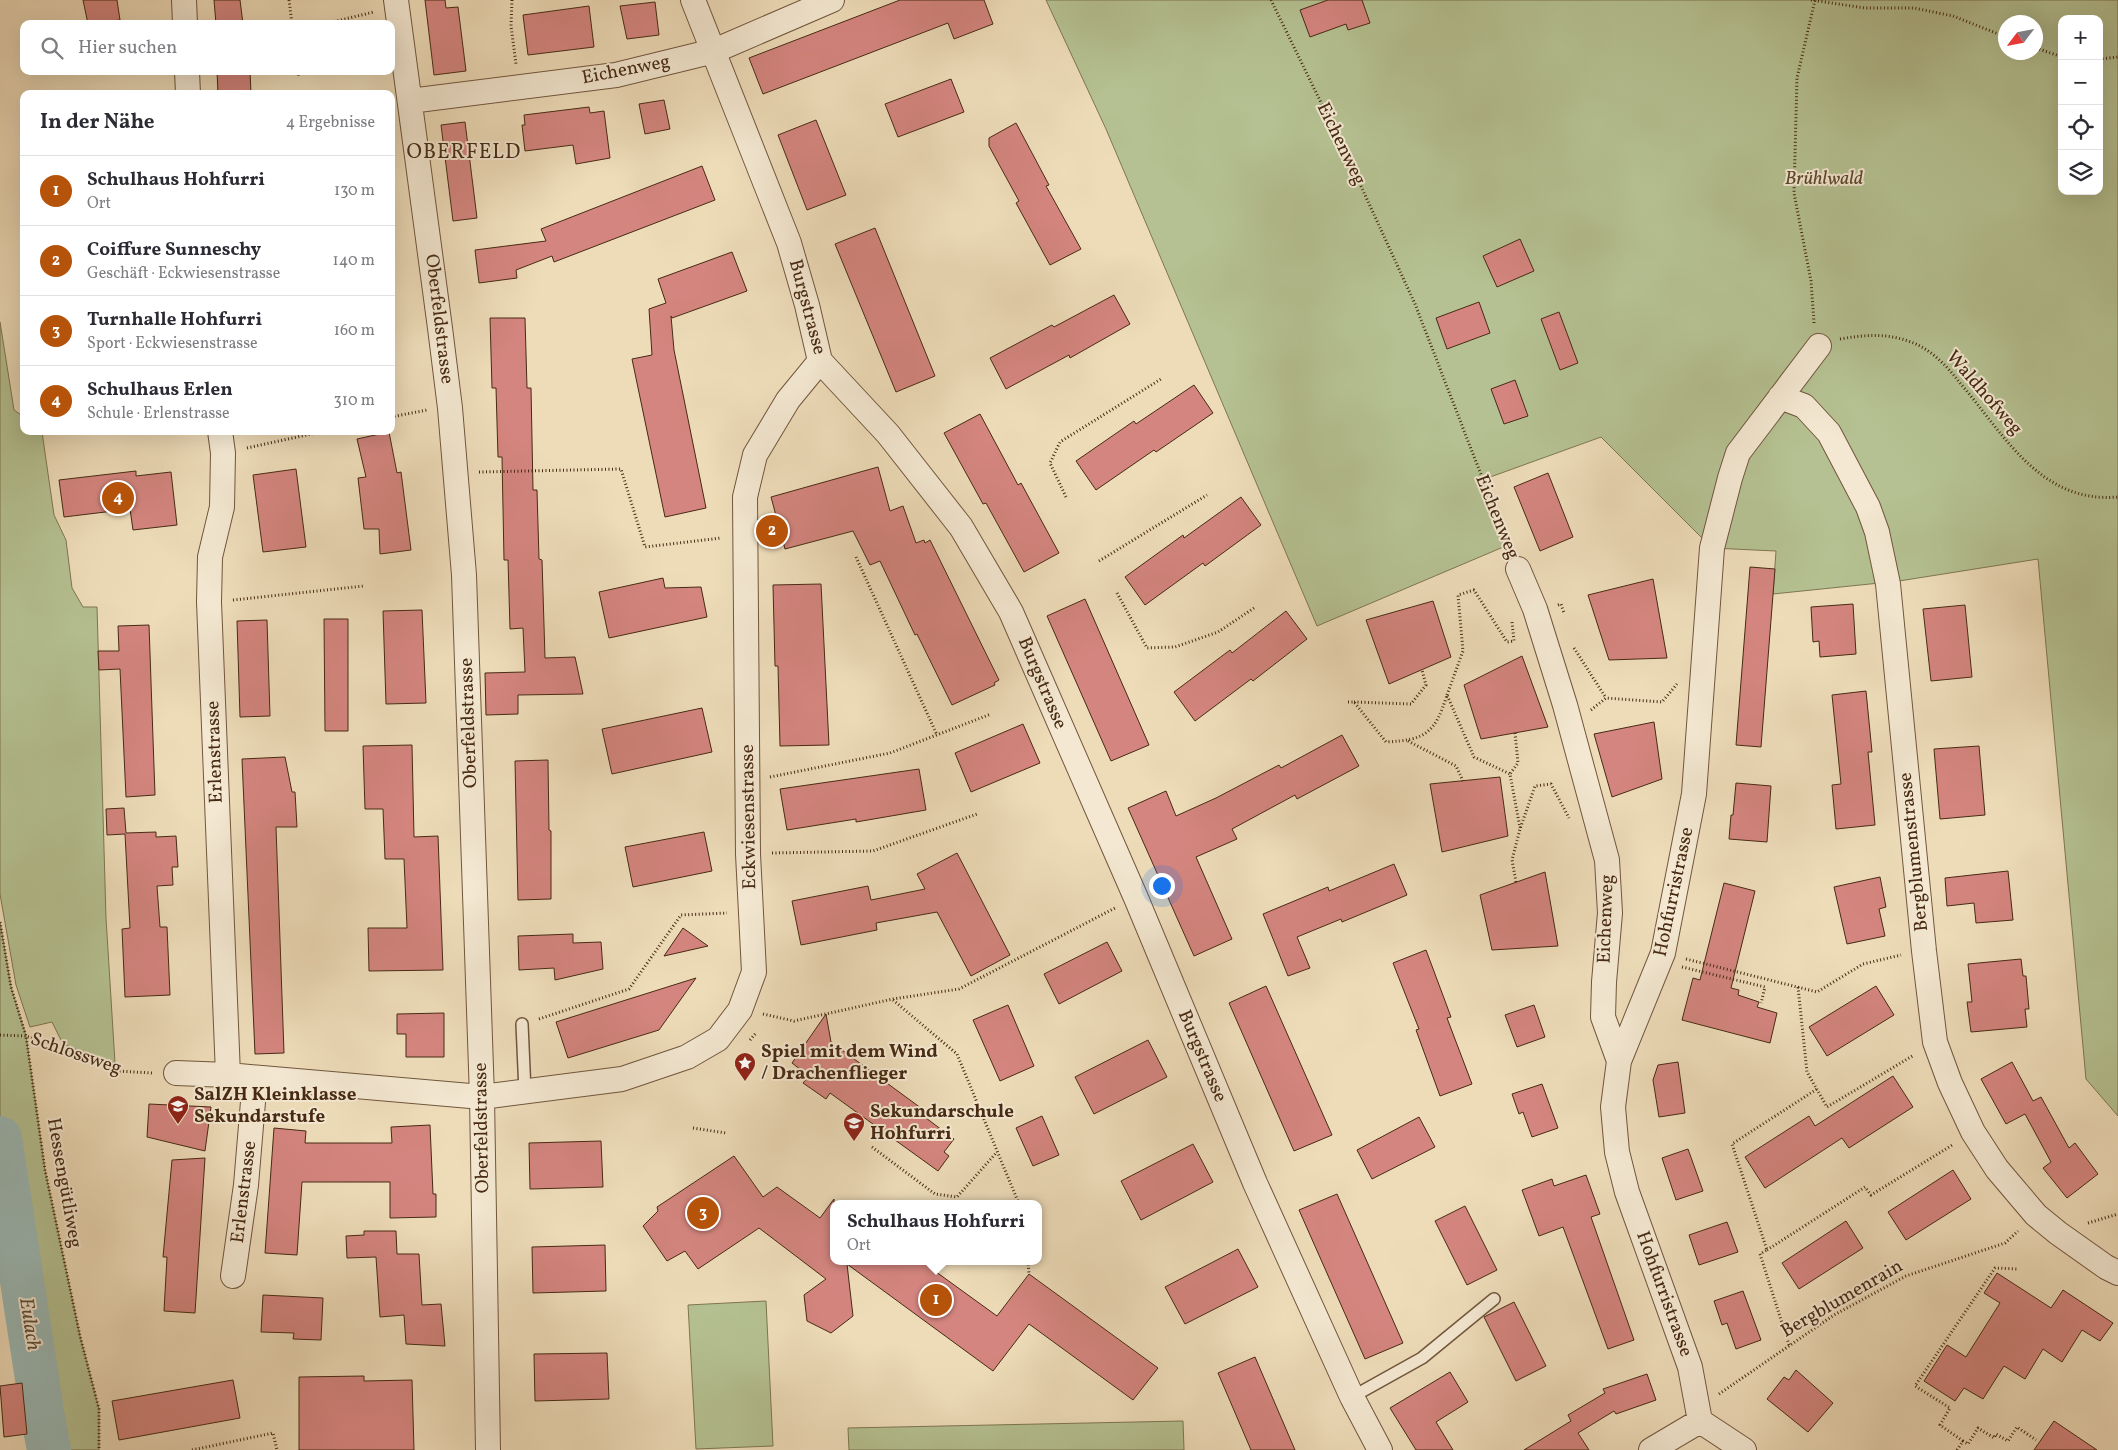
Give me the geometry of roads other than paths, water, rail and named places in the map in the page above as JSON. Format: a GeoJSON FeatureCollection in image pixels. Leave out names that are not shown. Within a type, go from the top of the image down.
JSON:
{"type":"FeatureCollection","features":[{"type":"Feature","properties":{"kind":"street"},"geometry":{"type":"LineString","coordinates":[[184,0],[185,20]]}},
{"type":"Feature","properties":{"kind":"street","name":"Burgstrasse"},"geometry":{"type":"LineString","coordinates":[[693,0],[789,243],[808,305],[820,361],[888,434],[961,527],[1006,603],[1136,898],[1255,1183],[1352,1397],[1380,1450]]}},
{"type":"Feature","properties":{"kind":"street","name":"Eichenweg"},"geometry":{"type":"LineString","coordinates":[[410,100],[616,76],[714,51],[832,0]]}},
{"type":"Feature","properties":{"kind":"street","name":"Oberfeldstrasse"},"geometry":{"type":"LineString","coordinates":[[396,3],[450,408],[464,575],[482,1097],[488,1450]]}},
{"type":"Feature","properties":{"kind":"street"},"geometry":{"type":"LineString","coordinates":[[187,75],[188,90]]}},
{"type":"Feature","properties":{"kind":"street","name":"Hohfurristrasse"},"geometry":{"type":"LineString","coordinates":[[1700,1421],[1690,1368],[1634,1212],[1617,1152],[1613,1107],[1618,1061],[1671,959],[1694,794],[1712,548],[1738,453],[1818,346]]}},
{"type":"Feature","properties":{"kind":"street","name":"Eckwiesenstrasse"},"geometry":{"type":"LineString","coordinates":[[482,1097],[622,1079],[687,1057],[718,1039],[740,1010],[754,972],[748,854],[745,497],[755,455],[788,400],[820,361]]}},
{"type":"Feature","properties":{"kind":"street","name":"Bergblumenstrasse"},"geometry":{"type":"LineString","coordinates":[[1780,397],[1804,406],[1829,434],[1868,507],[1877,532],[1888,584],[1924,951],[1935,1042],[1950,1083],[1973,1132],[1997,1169],[2036,1215],[2106,1267],[2118,1273]]}},
{"type":"Feature","properties":{"kind":"street","name":"Erlenstrasse"},"geometry":{"type":"LineString","coordinates":[[222,442],[222,507],[210,557],[208,602],[228,1075]]}},
{"type":"Feature","properties":{"kind":"street","name":"Eichenweg"},"geometry":{"type":"LineString","coordinates":[[1518,569],[1535,609],[1565,705],[1607,860],[1610,914],[1603,1017],[1618,1061]]}},
{"type":"Feature","properties":{"kind":"street"},"geometry":{"type":"LineString","coordinates":[[176,1073],[228,1075],[482,1097]]}},
{"type":"Feature","properties":{"kind":"street","name":"Erlenstrasse"},"geometry":{"type":"LineString","coordinates":[[233,1276],[246,1185],[255,1078]]}},
{"type":"Feature","properties":{"kind":"street"},"geometry":{"type":"LineString","coordinates":[[1651,1450],[1700,1421],[1744,1450]]}},
{"type":"Feature","properties":{"kind":"lane"},"geometry":{"type":"LineString","coordinates":[[522,1024],[525,1092]]}},
{"type":"Feature","properties":{"kind":"lane"},"geometry":{"type":"LineString","coordinates":[[1352,1397],[1422,1358],[1494,1299]]}},
{"type":"Feature","properties":{"kind":"waterway","name":"Eulach"},"geometry":{"type":"LineString","coordinates":[[0,1138],[49,1450]]}},
{"type":"Feature","properties":{"kind":"place","name":"Schulhaus Erlen"},"geometry":{"type":"Point","coordinates":[118,498]}},
{"type":"Feature","properties":{"kind":"place","name":"Coiffure Sunneschy"},"geometry":{"type":"Point","coordinates":[772,531]}},
{"type":"Feature","properties":{"kind":"place","name":"Spiel mit dem Wind / Drachenflieger"},"geometry":{"type":"Point","coordinates":[745,1082]}},
{"type":"Feature","properties":{"kind":"place","name":"SalZH Kleinklasse Sekundarstufe"},"geometry":{"type":"Point","coordinates":[178,1125]}},
{"type":"Feature","properties":{"kind":"place","name":"Sekundarschule Hohfurri"},"geometry":{"type":"Point","coordinates":[854,1142]}},
{"type":"Feature","properties":{"kind":"place","name":"Turnhalle Hohfurri"},"geometry":{"type":"Point","coordinates":[703,1213]}},
{"type":"Feature","properties":{"kind":"place","name":"Schulhaus Hohfurri"},"geometry":{"type":"Point","coordinates":[936,1300]}},
{"type":"Feature","properties":{"kind":"district","name":"OBERFELD"},"geometry":{"type":"Point","coordinates":[464,152]}},
{"type":"Feature","properties":{"kind":"park label","name":"Brühlwald"},"geometry":{"type":"Point","coordinates":[1824,179]}}]}
